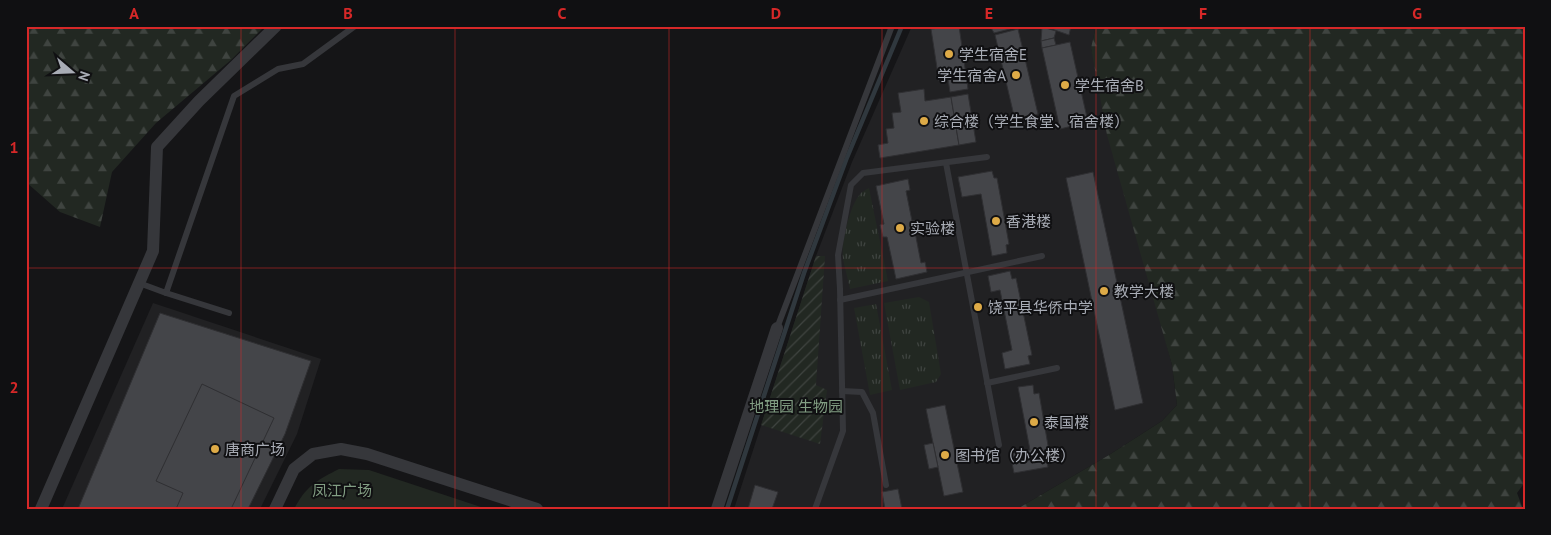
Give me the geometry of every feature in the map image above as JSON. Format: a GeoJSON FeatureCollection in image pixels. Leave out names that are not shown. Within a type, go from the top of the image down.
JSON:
{"type":"FeatureCollection","features":[{"type":"Feature","properties":{"kind":"street"},"geometry":{"type":"LineString","coordinates":[[41,509],[153,251],[157,148],[199,101],[276,26]]}},
{"type":"Feature","properties":{"kind":"street"},"geometry":{"type":"LineString","coordinates":[[717,509],[777,328]]}},
{"type":"Feature","properties":{"kind":"street"},"geometry":{"type":"LineString","coordinates":[[275,509],[294,469],[313,454],[341,449],[368,454],[537,509]]}},
{"type":"Feature","properties":{"kind":"lane"},"geometry":{"type":"LineString","coordinates":[[166,293],[234,96],[278,69],[303,64],[355,26]]}},
{"type":"Feature","properties":{"kind":"lane"},"geometry":{"type":"LineString","coordinates":[[777,328],[892,26]]}},
{"type":"Feature","properties":{"kind":"lane"},"geometry":{"type":"LineString","coordinates":[[815,509],[842,431],[838,255],[851,185],[863,173],[986,157]]}},
{"type":"Feature","properties":{"kind":"lane"},"geometry":{"type":"LineString","coordinates":[[946,163],[999,445]]}},
{"type":"Feature","properties":{"kind":"lane"},"geometry":{"type":"LineString","coordinates":[[840,300],[1042,256]]}},
{"type":"Feature","properties":{"kind":"lane"},"geometry":{"type":"LineString","coordinates":[[139,283],[229,313]]}},
{"type":"Feature","properties":{"kind":"lane"},"geometry":{"type":"LineString","coordinates":[[987,382],[1058,368]]}},
{"type":"Feature","properties":{"kind":"lane"},"geometry":{"type":"LineString","coordinates":[[842,391],[862,392],[873,413],[886,485]]}},
{"type":"Feature","properties":{"kind":"shaded area","name":"饶平县华侨中学"},"geometry":{"type":"Polygon","coordinates":[[[912,26],[1096,26],[1091,48],[1172,365],[1177,405],[1162,421],[1109,455],[1017,509],[734,509],[816,256],[852,162],[912,26]]]}},
{"type":"Feature","properties":{"kind":"shaded area"},"geometry":{"type":"Polygon","coordinates":[[[153,303],[321,359],[297,434],[260,509],[62,509],[153,303]]]}},
{"type":"Feature","properties":{"kind":"green space"},"geometry":{"type":"Polygon","coordinates":[[[26,26],[265,26],[231,60],[156,123],[112,172],[100,227],[60,212],[26,182],[26,26]]]}},
{"type":"Feature","properties":{"kind":"green space"},"geometry":{"type":"Polygon","coordinates":[[[1096,26],[1525,26],[1525,482],[1517,493],[1523,509],[1017,509],[1109,455],[1162,421],[1177,405],[1172,365],[1107,135],[1091,48],[1096,26]]]}},
{"type":"Feature","properties":{"kind":"green space"},"geometry":{"type":"Polygon","coordinates":[[[869,188],[888,281],[850,289],[843,259],[845,234],[850,214],[858,197],[869,188]]]}},
{"type":"Feature","properties":{"kind":"green space","name":"地理园 生物园"},"geometry":{"type":"Polygon","coordinates":[[[816,256],[825,256],[816,385],[827,390],[820,444],[761,425],[816,256]]]}},
{"type":"Feature","properties":{"kind":"green space"},"geometry":{"type":"Polygon","coordinates":[[[919,297],[929,302],[941,374],[936,382],[900,390],[884,303],[919,297]]]}},
{"type":"Feature","properties":{"kind":"green space"},"geometry":{"type":"Polygon","coordinates":[[[876,304],[892,390],[870,395],[854,308],[876,304]]]}},
{"type":"Feature","properties":{"kind":"green space","name":"凤江广场"},"geometry":{"type":"Polygon","coordinates":[[[339,469],[369,470],[487,509],[294,509],[313,484],[339,469]]]}},
{"type":"Feature","properties":{"kind":"building","name":"学生宿舍E"},"geometry":{"type":"Polygon","coordinates":[[[939,26],[959,26],[968,89],[950,92],[948,79],[939,81],[931,29],[940,28],[939,26]]]}},
{"type":"Feature","properties":{"kind":"building"},"geometry":{"type":"Polygon","coordinates":[[[990,26],[1010,26],[1010,29],[994,33],[990,26]]]}},
{"type":"Feature","properties":{"kind":"building"},"geometry":{"type":"Polygon","coordinates":[[[1043,26],[1071,26],[1069,35],[1043,26]]]}},
{"type":"Feature","properties":{"kind":"building"},"geometry":{"type":"Polygon","coordinates":[[[1042,27],[1056,31],[1054,38],[1041,41],[1042,27]]]}},
{"type":"Feature","properties":{"kind":"building","name":"学生宿舍A"},"geometry":{"type":"Polygon","coordinates":[[[1018,29],[1038,114],[1015,120],[995,35],[1018,29]]]}},
{"type":"Feature","properties":{"kind":"building"},"geometry":{"type":"Polygon","coordinates":[[[1054,38],[1056,45],[1042,48],[1041,41],[1054,38]]]}},
{"type":"Feature","properties":{"kind":"building","name":"学生宿舍B"},"geometry":{"type":"Polygon","coordinates":[[[1070,42],[1088,122],[1060,129],[1042,48],[1070,42]]]}},
{"type":"Feature","properties":{"kind":"building","name":"综合楼（学生食堂、宿舍楼）"},"geometry":{"type":"Polygon","coordinates":[[[924,89],[925,101],[951,97],[959,145],[880,158],[878,145],[888,143],[886,129],[894,128],[892,113],[901,112],[898,93],[924,89]]]}},
{"type":"Feature","properties":{"kind":"building"},"geometry":{"type":"Polygon","coordinates":[[[968,94],[976,142],[959,145],[951,97],[968,94]]]}},
{"type":"Feature","properties":{"kind":"building","name":"香港楼"},"geometry":{"type":"Polygon","coordinates":[[[992,171],[994,178],[997,178],[1009,244],[1006,245],[1007,253],[992,256],[981,194],[962,197],[958,177],[992,171]]]}},
{"type":"Feature","properties":{"kind":"building","name":"教学大楼"},"geometry":{"type":"Polygon","coordinates":[[[1093,172],[1143,403],[1115,410],[1066,178],[1093,172]]]}},
{"type":"Feature","properties":{"kind":"building","name":"实验楼"},"geometry":{"type":"Polygon","coordinates":[[[908,179],[910,190],[906,191],[912,221],[918,220],[920,230],[915,232],[921,263],[925,262],[927,272],[896,279],[887,237],[883,237],[880,225],[884,224],[876,186],[908,179]]]}},
{"type":"Feature","properties":{"kind":"building"},"geometry":{"type":"Polygon","coordinates":[[[1010,271],[1012,279],[1016,278],[1032,355],[1028,356],[1030,364],[1005,369],[1002,353],[1012,350],[1000,290],[991,292],[988,276],[1010,271]]]}},
{"type":"Feature","properties":{"kind":"building"},"geometry":{"type":"Polygon","coordinates":[[[160,313],[311,361],[285,434],[248,509],[78,509],[160,313]]]}},
{"type":"Feature","properties":{"kind":"building","name":"唐商广场"},"geometry":{"type":"Polygon","coordinates":[[[202,384],[274,418],[231,509],[176,509],[183,493],[156,481],[202,384]]]}},
{"type":"Feature","properties":{"kind":"building","name":"泰国楼"},"geometry":{"type":"Polygon","coordinates":[[[1033,385],[1034,394],[1039,393],[1050,457],[1046,458],[1048,467],[1014,473],[1010,453],[1030,450],[1018,387],[1033,385]]]}},
{"type":"Feature","properties":{"kind":"building","name":"图书馆（办公楼）"},"geometry":{"type":"Polygon","coordinates":[[[945,405],[963,492],[944,496],[926,409],[945,405]]]}},
{"type":"Feature","properties":{"kind":"building"},"geometry":{"type":"Polygon","coordinates":[[[933,443],[938,467],[929,469],[924,445],[933,443]]]}},
{"type":"Feature","properties":{"kind":"building"},"geometry":{"type":"Polygon","coordinates":[[[755,485],[778,492],[772,509],[748,509],[755,485]]]}},
{"type":"Feature","properties":{"kind":"building"},"geometry":{"type":"Polygon","coordinates":[[[898,489],[902,509],[885,509],[882,492],[898,489]]]}},
{"type":"Feature","properties":{"kind":"waterway"},"geometry":{"type":"LineString","coordinates":[[727,509],[804,273],[846,160],[902,26]]}},
{"type":"Feature","properties":{"kind":"place","name":"学生宿舍E"},"geometry":{"type":"Point","coordinates":[949,54]}},
{"type":"Feature","properties":{"kind":"place","name":"学生宿舍A"},"geometry":{"type":"Point","coordinates":[1016,75]}},
{"type":"Feature","properties":{"kind":"place","name":"学生宿舍B"},"geometry":{"type":"Point","coordinates":[1065,85]}},
{"type":"Feature","properties":{"kind":"place","name":"综合楼（学生食堂、宿舍楼）"},"geometry":{"type":"Point","coordinates":[924,121]}},
{"type":"Feature","properties":{"kind":"place","name":"香港楼"},"geometry":{"type":"Point","coordinates":[996,221]}},
{"type":"Feature","properties":{"kind":"place","name":"实验楼"},"geometry":{"type":"Point","coordinates":[900,228]}},
{"type":"Feature","properties":{"kind":"place","name":"教学大楼"},"geometry":{"type":"Point","coordinates":[1104,291]}},
{"type":"Feature","properties":{"kind":"place","name":"饶平县华侨中学"},"geometry":{"type":"Point","coordinates":[978,307]}},
{"type":"Feature","properties":{"kind":"place","name":"泰国楼"},"geometry":{"type":"Point","coordinates":[1034,422]}},
{"type":"Feature","properties":{"kind":"place","name":"唐商广场"},"geometry":{"type":"Point","coordinates":[215,449]}},
{"type":"Feature","properties":{"kind":"place","name":"图书馆（办公楼）"},"geometry":{"type":"Point","coordinates":[945,455]}}]}
